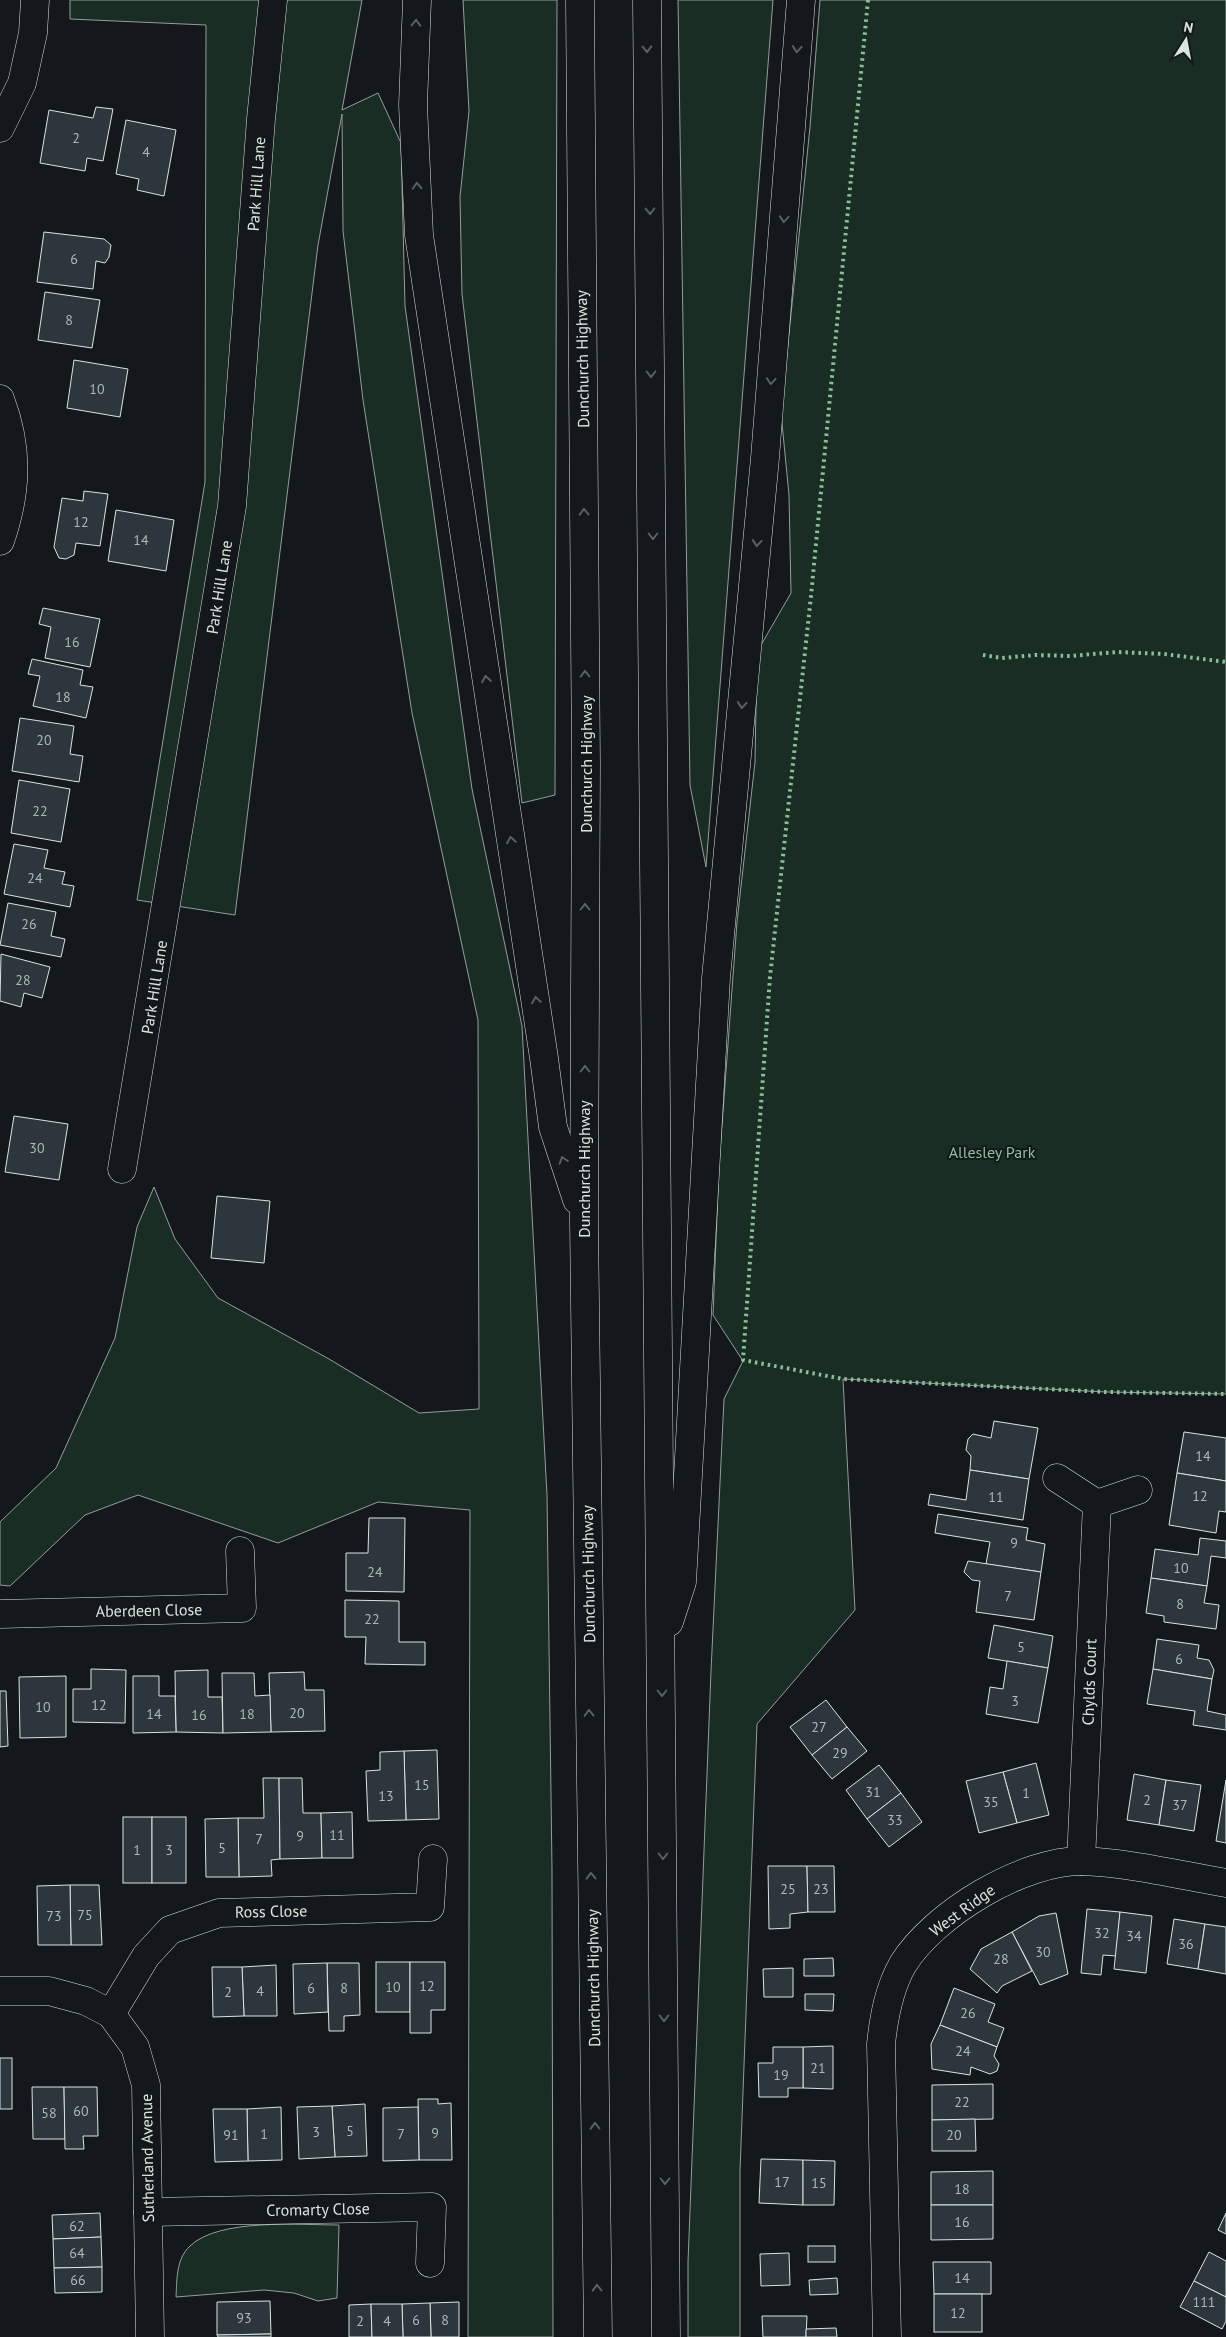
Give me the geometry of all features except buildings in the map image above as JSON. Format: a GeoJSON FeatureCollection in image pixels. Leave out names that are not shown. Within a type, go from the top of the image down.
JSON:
{"type":"FeatureCollection","features":[{"type":"Feature","properties":{"kind":"main road"},"geometry":{"type":"LineString","coordinates":[[0,128],[22,83],[33,33],[35,0]]}},
{"type":"Feature","properties":{"kind":"main road","name":"Park Hill Lane"},"geometry":{"type":"LineString","coordinates":[[122,1169],[232,506],[261,119],[273,0]]}},
{"type":"Feature","properties":{"kind":"main road"},"geometry":{"type":"LineString","coordinates":[[417,0],[413,105],[419,234],[553,1127],[584,1223]]}},
{"type":"Feature","properties":{"kind":"main road","name":"Dunchurch Highway"},"geometry":{"type":"LineString","coordinates":[[580,0],[586,764],[584,1223],[598,2337]]}},
{"type":"Feature","properties":{"kind":"main road"},"geometry":{"type":"LineString","coordinates":[[647,0],[662,1645],[666,2337]]}},
{"type":"Feature","properties":{"kind":"main road"},"geometry":{"type":"LineString","coordinates":[[662,1645],[682,1582],[716,978],[765,458],[801,0]]}},
{"type":"Feature","properties":{"kind":"main road"},"geometry":{"type":"LineString","coordinates":[[0,399],[12,442],[14,479],[8,516],[0,541]]}},
{"type":"Feature","properties":{"kind":"main road"},"geometry":{"type":"LineString","coordinates":[[1057,1478],[1097,1504],[1138,1490]]}},
{"type":"Feature","properties":{"kind":"main road","name":"Chylds Court"},"geometry":{"type":"LineString","coordinates":[[1081,1861],[1097,1504]]}},
{"type":"Feature","properties":{"kind":"main road","name":"Aberdeen Close"},"geometry":{"type":"LineString","coordinates":[[0,1614],[242,1608],[240,1551]]}},
{"type":"Feature","properties":{"kind":"main road","name":"Ross Close"},"geometry":{"type":"LineString","coordinates":[[111,2014],[146,1956],[170,1930],[219,1913],[430,1907],[433,1859]]}},
{"type":"Feature","properties":{"kind":"main road","name":"West Ridge"},"geometry":{"type":"LineString","coordinates":[[887,2337],[882,2044],[884,2016],[892,1987],[904,1964],[920,1942],[972,1899],[997,1884],[1032,1871],[1081,1861],[1226,1882]]}},
{"type":"Feature","properties":{"kind":"main road","name":"Sutherland Avenue"},"geometry":{"type":"LineString","coordinates":[[0,1991],[49,1991],[86,2001],[111,2014],[135,2048],[146,2086],[150,2337]]}},
{"type":"Feature","properties":{"kind":"main road","name":"Cromarty Close"},"geometry":{"type":"LineString","coordinates":[[148,2212],[432,2207],[430,2263]]}},
{"type":"Feature","properties":{"kind":"green space"},"geometry":{"type":"Polygon","coordinates":[[[70,0],[362,0],[342,110],[378,93],[401,143],[405,306],[472,789],[522,1026],[547,1495],[552,1870],[553,2337],[468,2337],[470,1510],[378,1502],[278,1543],[138,1495],[85,1515],[10,1586],[0,1585],[0,1522],[56,1468],[115,1338],[137,1227],[154,1187],[175,1239],[218,1298],[329,1359],[419,1413],[479,1409],[478,1020],[412,713],[363,400],[343,231],[342,114],[318,245],[235,915],[137,900],[205,482],[206,25],[70,19],[70,0]]]}},
{"type":"Feature","properties":{"kind":"green space"},"geometry":{"type":"Polygon","coordinates":[[[463,0],[557,0],[555,795],[522,803],[462,294],[460,197],[469,111],[463,0]]]}},
{"type":"Feature","properties":{"kind":"green space"},"geometry":{"type":"Polygon","coordinates":[[[678,0],[773,0],[706,867],[690,785],[678,0]]]}},
{"type":"Feature","properties":{"kind":"green space","name":"Allesley Park"},"geometry":{"type":"Polygon","coordinates":[[[820,0],[1226,0],[1226,1394],[1106,1392],[843,1379],[855,1610],[757,1724],[740,2171],[740,2337],[688,2337],[688,2262],[711,1671],[724,1399],[743,1361],[713,1315],[719,1166],[737,922],[755,762],[757,652],[791,593],[789,495],[781,413],[810,127],[820,0]]]}},
{"type":"Feature","properties":{"kind":"green space"},"geometry":{"type":"Polygon","coordinates":[[[261,2225],[339,2225],[337,2298],[318,2301],[294,2293],[264,2290],[176,2297],[178,2270],[182,2257],[190,2246],[203,2237],[220,2231],[261,2225]]]}},
{"type":"Feature","properties":{"kind":"hedge"},"geometry":{"type":"LineString","coordinates":[[868,0],[811,596],[770,977],[743,1360],[843,1379],[1106,1392],[1226,1394]]}},
{"type":"Feature","properties":{"kind":"hedge"},"geometry":{"type":"LineString","coordinates":[[983,655],[1002,658],[1035,655],[1070,656],[1117,652],[1164,654],[1226,662]]}}]}
